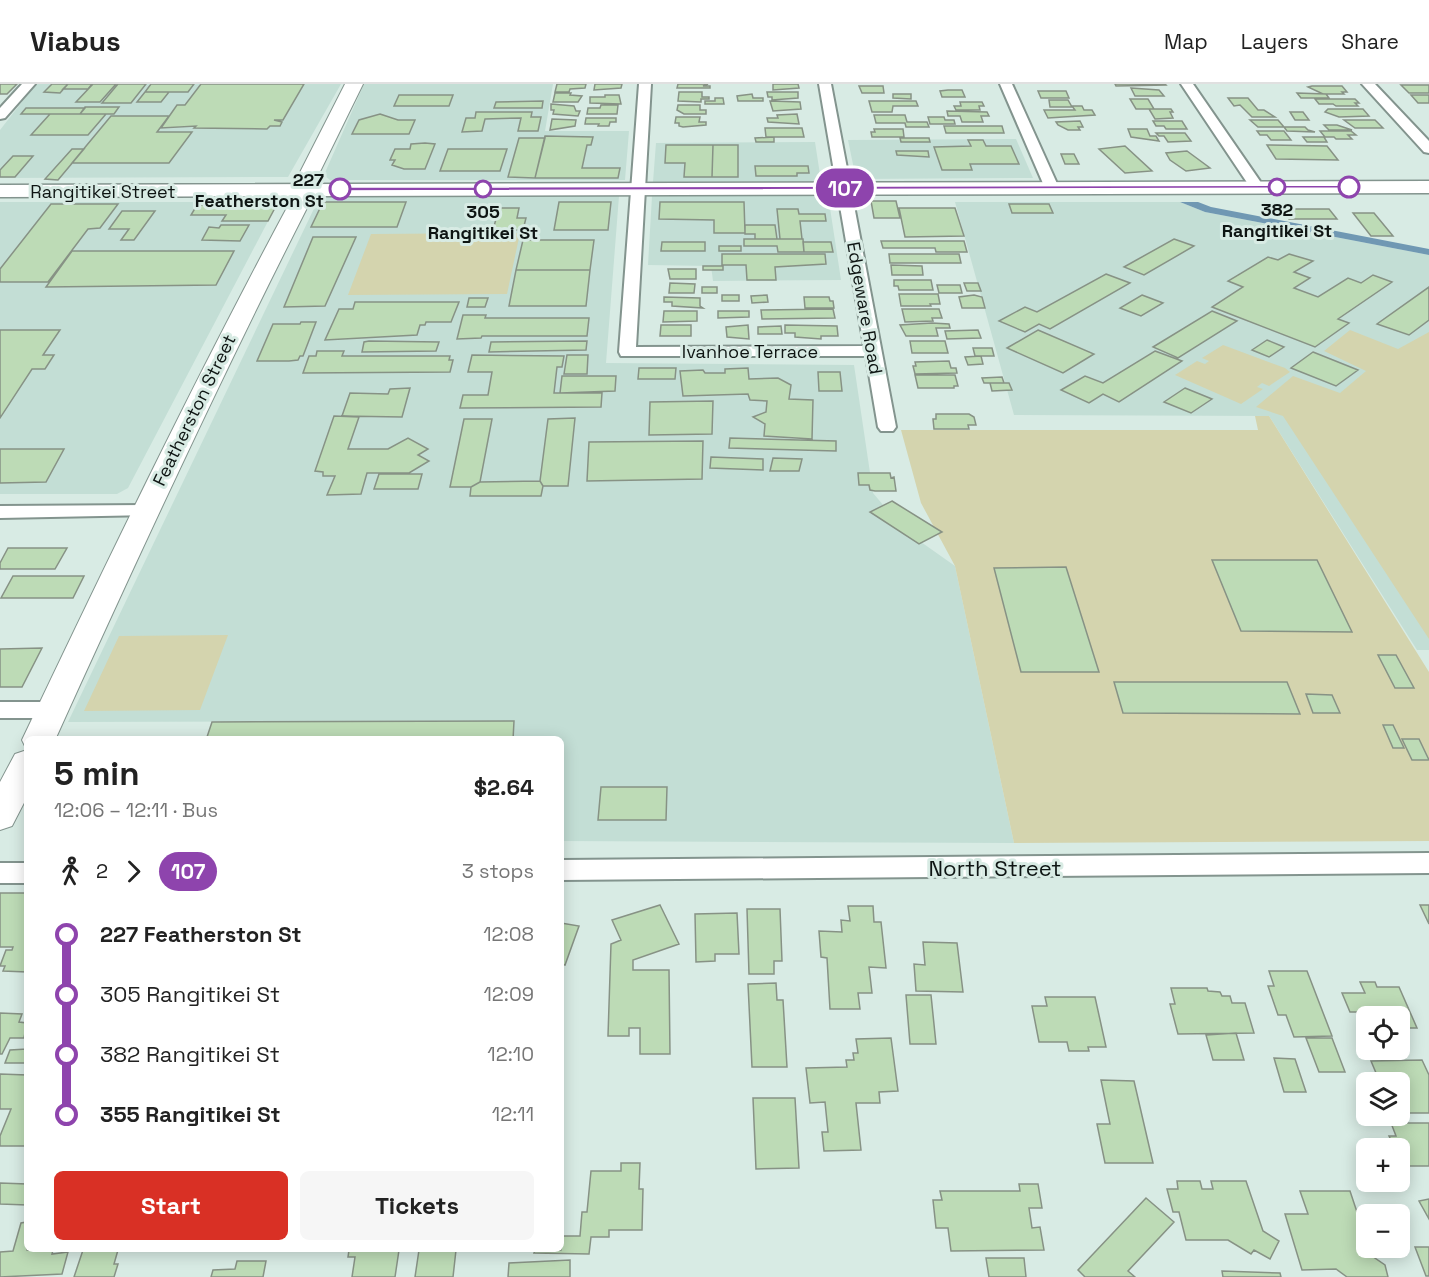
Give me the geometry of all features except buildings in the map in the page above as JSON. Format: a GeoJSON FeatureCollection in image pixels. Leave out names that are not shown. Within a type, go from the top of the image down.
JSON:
{"type":"FeatureCollection","features":[{"type":"Feature","properties":{"kind":"highway","name":"Rangitikei Street"},"geometry":{"type":"LineString","coordinates":[[0,190],[1429,187]]}},
{"type":"Feature","properties":{"kind":"main road","name":"Featherston Street"},"geometry":{"type":"LineString","coordinates":[[40,736],[145,511],[243,311],[278,248],[300,202],[301,190],[354,84]]}},
{"type":"Feature","properties":{"kind":"main road"},"geometry":{"type":"LineString","coordinates":[[0,817],[24,768]]}},
{"type":"Feature","properties":{"kind":"street"},"geometry":{"type":"LineString","coordinates":[[0,115],[29,84]]}},
{"type":"Feature","properties":{"kind":"street"},"geometry":{"type":"LineString","coordinates":[[636,189],[645,84]]}},
{"type":"Feature","properties":{"kind":"street","name":"Edgeware Road"},"geometry":{"type":"LineString","coordinates":[[825,84],[887,427]]}},
{"type":"Feature","properties":{"kind":"street"},"geometry":{"type":"LineString","coordinates":[[1006,84],[1052,188]]}},
{"type":"Feature","properties":{"kind":"street"},"geometry":{"type":"LineString","coordinates":[[1187,84],[1257,187]]}},
{"type":"Feature","properties":{"kind":"street"},"geometry":{"type":"LineString","coordinates":[[1368,84],[1429,149]]}},
{"type":"Feature","properties":{"kind":"street","name":"Ivanhoe Terrace"},"geometry":{"type":"LineString","coordinates":[[636,189],[627,352],[874,351]]}},
{"type":"Feature","properties":{"kind":"street"},"geometry":{"type":"LineString","coordinates":[[0,512],[145,511]]}},
{"type":"Feature","properties":{"kind":"street"},"geometry":{"type":"LineString","coordinates":[[0,710],[53,710]]}},
{"type":"Feature","properties":{"kind":"street","name":"North Street"},"geometry":{"type":"LineString","coordinates":[[564,870],[1429,863]]}},
{"type":"Feature","properties":{"kind":"street"},"geometry":{"type":"LineString","coordinates":[[0,873],[24,873]]}},
{"type":"Feature","properties":{"kind":"shaded area"},"geometry":{"type":"Polygon","coordinates":[[[36,84],[341,84],[288,177],[0,178],[0,130],[36,84]]]}},
{"type":"Feature","properties":{"kind":"shaded area"},"geometry":{"type":"Polygon","coordinates":[[[364,84],[553,84],[545,131],[629,131],[625,180],[330,180],[324,175],[364,84]]]}},
{"type":"Feature","properties":{"kind":"shaded area"},"geometry":{"type":"Polygon","coordinates":[[[1016,139],[1033,178],[856,179],[848,140],[1016,139]]]}},
{"type":"Feature","properties":{"kind":"shaded area"},"geometry":{"type":"Polygon","coordinates":[[[815,142],[821,181],[653,182],[656,143],[815,142]]]}},
{"type":"Feature","properties":{"kind":"shaded area"},"geometry":{"type":"Polygon","coordinates":[[[321,194],[619,196],[606,363],[854,365],[873,493],[904,530],[955,566],[1014,843],[564,841],[564,736],[513,736],[514,721],[68,722],[321,194]]]}},
{"type":"Feature","properties":{"kind":"shaded area"},"geometry":{"type":"Polygon","coordinates":[[[828,195],[841,280],[713,281],[711,266],[648,265],[652,196],[828,195]]]}},
{"type":"Feature","properties":{"kind":"shaded area"},"geometry":{"type":"Polygon","coordinates":[[[0,202],[264,202],[276,206],[128,488],[117,494],[0,494],[0,202]]]}},
{"type":"Feature","properties":{"kind":"shaded area"},"geometry":{"type":"Polygon","coordinates":[[[955,202],[1180,202],[1205,212],[1429,255],[1429,650],[1417,650],[1269,416],[1014,415],[955,202]]]}},
{"type":"Feature","properties":{"kind":"green space"},"geometry":{"type":"Polygon","coordinates":[[[520,233],[507,294],[348,295],[371,234],[520,233]]]}},
{"type":"Feature","properties":{"kind":"green space"},"geometry":{"type":"Polygon","coordinates":[[[1350,330],[1398,349],[1429,332],[1429,639],[1283,416],[1256,407],[1293,376],[1340,393],[1366,371],[1324,351],[1350,330]]]}},
{"type":"Feature","properties":{"kind":"green space"},"geometry":{"type":"Polygon","coordinates":[[[1223,345],[1285,368],[1290,372],[1269,386],[1262,383],[1257,387],[1263,389],[1241,404],[1175,375],[1197,361],[1205,364],[1209,361],[1202,358],[1223,345]]]}},
{"type":"Feature","properties":{"kind":"green space"},"geometry":{"type":"Polygon","coordinates":[[[1255,416],[1269,416],[1429,672],[1429,841],[1014,843],[955,566],[921,503],[901,430],[1258,430],[1255,416]]]}},
{"type":"Feature","properties":{"kind":"green space"},"geometry":{"type":"Polygon","coordinates":[[[228,635],[200,710],[84,711],[119,636],[228,635]]]}},
{"type":"Feature","properties":{"kind":"water"},"geometry":{"type":"Polygon","coordinates":[[[1180,202],[1198,202],[1211,207],[1429,249],[1429,255],[1205,212],[1180,202]]]}},
{"type":"Feature","properties":{"kind":"bus line","name":"107"},"geometry":{"type":"LineString","coordinates":[[340,189],[1349,187]]}},
{"type":"Feature","properties":{"kind":"place","name":"382 Rangitikei St"},"geometry":{"type":"Point","coordinates":[1277,187]}},
{"type":"Feature","properties":{"kind":"place","name":"227 Featherston St"},"geometry":{"type":"Point","coordinates":[340,189]}},
{"type":"Feature","properties":{"kind":"place","name":"305 Rangitikei St"},"geometry":{"type":"Point","coordinates":[483,189]}}]}
